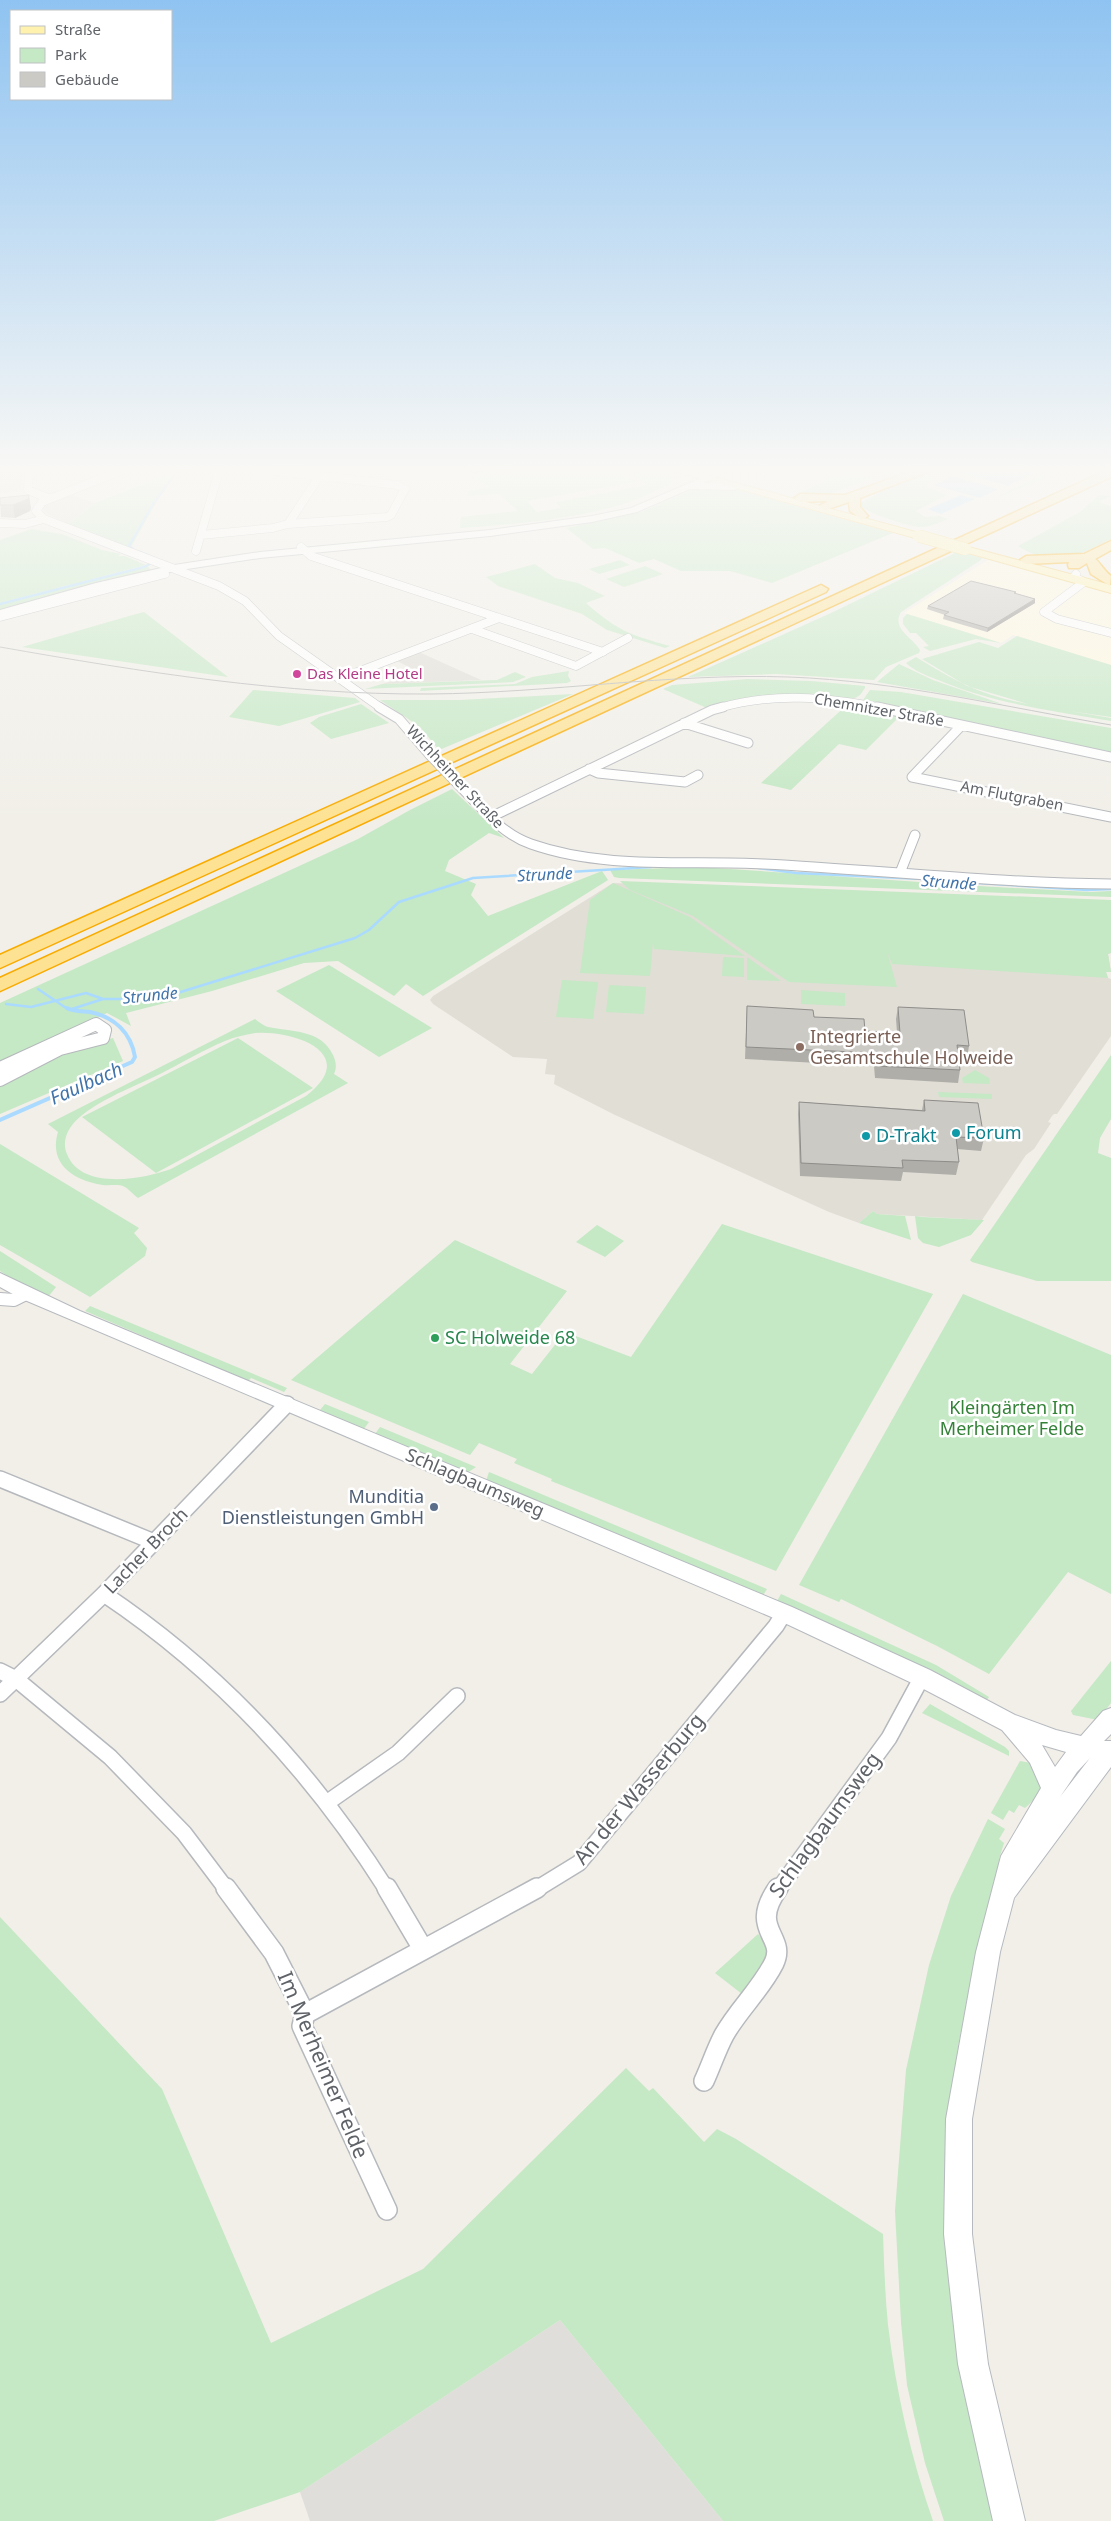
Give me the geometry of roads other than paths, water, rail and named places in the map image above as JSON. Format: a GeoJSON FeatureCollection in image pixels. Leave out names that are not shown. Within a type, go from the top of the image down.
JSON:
{"type":"FeatureCollection","features":[{"type":"Feature","properties":{"kind":"highway"},"geometry":{"type":"LineString","coordinates":[[0,962],[823,589]]}},
{"type":"Feature","properties":{"kind":"highway"},"geometry":{"type":"LineString","coordinates":[[0,985],[861,589]]}},
{"type":"Feature","properties":{"kind":"main road"},"geometry":{"type":"LineString","coordinates":[[0,613],[93,589]]}},
{"type":"Feature","properties":{"kind":"main road","name":"Schlagbaumsweg"},"geometry":{"type":"LineString","coordinates":[[0,1280],[26,1294],[784,1614],[922,1677],[1007,1722],[1056,1740],[1111,1752]]}},
{"type":"Feature","properties":{"kind":"main road"},"geometry":{"type":"LineString","coordinates":[[1009,2521],[973,2364],[958,2234],[959,2119],[984,1970],[1014,1856],[1069,1765],[1111,1718]]}},
{"type":"Feature","properties":{"kind":"main road"},"geometry":{"type":"LineString","coordinates":[[1007,1722],[1039,1757],[1053,1789]]}},
{"type":"Feature","properties":{"kind":"main road"},"geometry":{"type":"LineString","coordinates":[[1003,1897],[1093,1771],[1111,1752]]}},
{"type":"Feature","properties":{"kind":"street"},"geometry":{"type":"LineString","coordinates":[[0,617],[96,589]]}},
{"type":"Feature","properties":{"kind":"street","name":"Wichheimer Straße"},"geometry":{"type":"LineString","coordinates":[[222,589],[235,594],[279,636],[399,719],[459,785],[514,837],[551,850],[607,862],[738,863],[1111,884]]}},
{"type":"Feature","properties":{"kind":"street"},"geometry":{"type":"LineString","coordinates":[[410,589],[602,652]]}},
{"type":"Feature","properties":{"kind":"street"},"geometry":{"type":"LineString","coordinates":[[1068,589],[1066,596],[1044,612],[1058,619],[1111,634]]}},
{"type":"Feature","properties":{"kind":"street"},"geometry":{"type":"LineString","coordinates":[[1066,596],[1068,589]]}},
{"type":"Feature","properties":{"kind":"street"},"geometry":{"type":"LineString","coordinates":[[339,679],[499,618]]}},
{"type":"Feature","properties":{"kind":"street"},"geometry":{"type":"LineString","coordinates":[[472,629],[576,666],[628,638]]}},
{"type":"Feature","properties":{"kind":"street","name":"Chemnitzer Straße"},"geometry":{"type":"LineString","coordinates":[[491,817],[684,723],[737,702],[790,696],[833,699],[1111,757]]}},
{"type":"Feature","properties":{"kind":"street"},"geometry":{"type":"LineString","coordinates":[[684,723],[748,743]]}},
{"type":"Feature","properties":{"kind":"street"},"geometry":{"type":"LineString","coordinates":[[907,785],[912,777],[961,726]]}},
{"type":"Feature","properties":{"kind":"street"},"geometry":{"type":"LineString","coordinates":[[589,769],[598,773],[685,782]]}},
{"type":"Feature","properties":{"kind":"street"},"geometry":{"type":"LineString","coordinates":[[675,787],[698,775]]}},
{"type":"Feature","properties":{"kind":"street","name":"Am Flutgraben"},"geometry":{"type":"LineString","coordinates":[[912,777],[1111,817]]}},
{"type":"Feature","properties":{"kind":"street"},"geometry":{"type":"LineString","coordinates":[[900,873],[915,835]]}},
{"type":"Feature","properties":{"kind":"street"},"geometry":{"type":"LineString","coordinates":[[0,1068],[96,1024],[105,1030],[103,1038],[60,1049],[0,1080]]}},
{"type":"Feature","properties":{"kind":"street"},"geometry":{"type":"LineString","coordinates":[[0,1299],[18,1300],[26,1294]]}},
{"type":"Feature","properties":{"kind":"street","name":"Lacher Broch"},"geometry":{"type":"LineString","coordinates":[[0,1694],[104,1594],[287,1404]]}},
{"type":"Feature","properties":{"kind":"street"},"geometry":{"type":"LineString","coordinates":[[0,1479],[154,1542]]}},
{"type":"Feature","properties":{"kind":"street"},"geometry":{"type":"LineString","coordinates":[[104,1594],[225,1689],[282,1746],[328,1802],[387,1886],[423,1949]]}},
{"type":"Feature","properties":{"kind":"street","name":"An der Wasserburg"},"geometry":{"type":"LineString","coordinates":[[305,2014],[564,1874],[585,1858],[784,1614]]}},
{"type":"Feature","properties":{"kind":"street","name":"Im Merheimer Felde"},"geometry":{"type":"LineString","coordinates":[[0,1671],[16,1679],[110,1757],[184,1833],[274,1953],[305,2014],[302,2026],[387,2210]]}},
{"type":"Feature","properties":{"kind":"street","name":"Schlagbaumsweg"},"geometry":{"type":"LineString","coordinates":[[704,2081],[724,2036],[775,1962],[776,1943],[767,1927],[765,1913],[770,1900],[888,1738],[922,1677]]}},
{"type":"Feature","properties":{"kind":"street"},"geometry":{"type":"LineString","coordinates":[[328,1802],[398,1753],[457,1696]]}},
{"type":"Feature","properties":{"kind":"waterway","name":"Faulbach"},"geometry":{"type":"LineString","coordinates":[[0,604],[60,589]]}},
{"type":"Feature","properties":{"kind":"waterway","name":"Strunde"},"geometry":{"type":"LineString","coordinates":[[103,999],[151,999],[171,995],[355,938],[369,930],[399,902],[473,878],[651,867]]}},
{"type":"Feature","properties":{"kind":"waterway","name":"Strunde"},"geometry":{"type":"LineString","coordinates":[[758,868],[796,873],[923,879]]}},
{"type":"Feature","properties":{"kind":"waterway","name":"Strunde"},"geometry":{"type":"LineString","coordinates":[[930,880],[1087,890],[1111,889]]}},
{"type":"Feature","properties":{"kind":"waterway","name":"Faulbach"},"geometry":{"type":"LineString","coordinates":[[38,989],[55,1001]]}},
{"type":"Feature","properties":{"kind":"waterway","name":"Strunde"},"geometry":{"type":"LineString","coordinates":[[55,1001],[86,993],[103,999]]}},
{"type":"Feature","properties":{"kind":"waterway"},"geometry":{"type":"LineString","coordinates":[[72,1009],[103,999]]}},
{"type":"Feature","properties":{"kind":"waterway","name":"Strunde"},"geometry":{"type":"LineString","coordinates":[[6,1004],[31,1007],[55,1001]]}},
{"type":"Feature","properties":{"kind":"waterway","name":"Faulbach"},"geometry":{"type":"LineString","coordinates":[[55,1001],[69,1010]]}},
{"type":"Feature","properties":{"kind":"waterway","name":"Faulbach"},"geometry":{"type":"LineString","coordinates":[[0,1120],[132,1062],[135,1057],[126,1034],[114,1022],[99,1014],[67,1008]]}},
{"type":"Feature","properties":{"kind":"tram line"},"geometry":{"type":"LineString","coordinates":[[0,647],[160,673],[322,691],[430,694],[475,693],[699,678],[789,677],[829,679],[910,689],[1111,725]]}},
{"type":"Feature","properties":{"kind":"place","name":"Das Kleine Hotel"},"geometry":{"type":"Point","coordinates":[297,674]}},
{"type":"Feature","properties":{"kind":"place","name":"Integrierte Gesamtschule Holweide"},"geometry":{"type":"Point","coordinates":[800,1047]}},
{"type":"Feature","properties":{"kind":"place","name":"Forum"},"geometry":{"type":"Point","coordinates":[956,1133]}},
{"type":"Feature","properties":{"kind":"place","name":"D-Trakt"},"geometry":{"type":"Point","coordinates":[866,1136]}},
{"type":"Feature","properties":{"kind":"place","name":"SC Holweide 68"},"geometry":{"type":"Point","coordinates":[435,1338]}},
{"type":"Feature","properties":{"kind":"place","name":"Munditia Dienstleistungen GmbH"},"geometry":{"type":"Point","coordinates":[434,1507]}},
{"type":"Feature","properties":{"kind":"park label","name":"Kleingärten Im Merheimer Felde"},"geometry":{"type":"Point","coordinates":[1012,1418]}}]}
